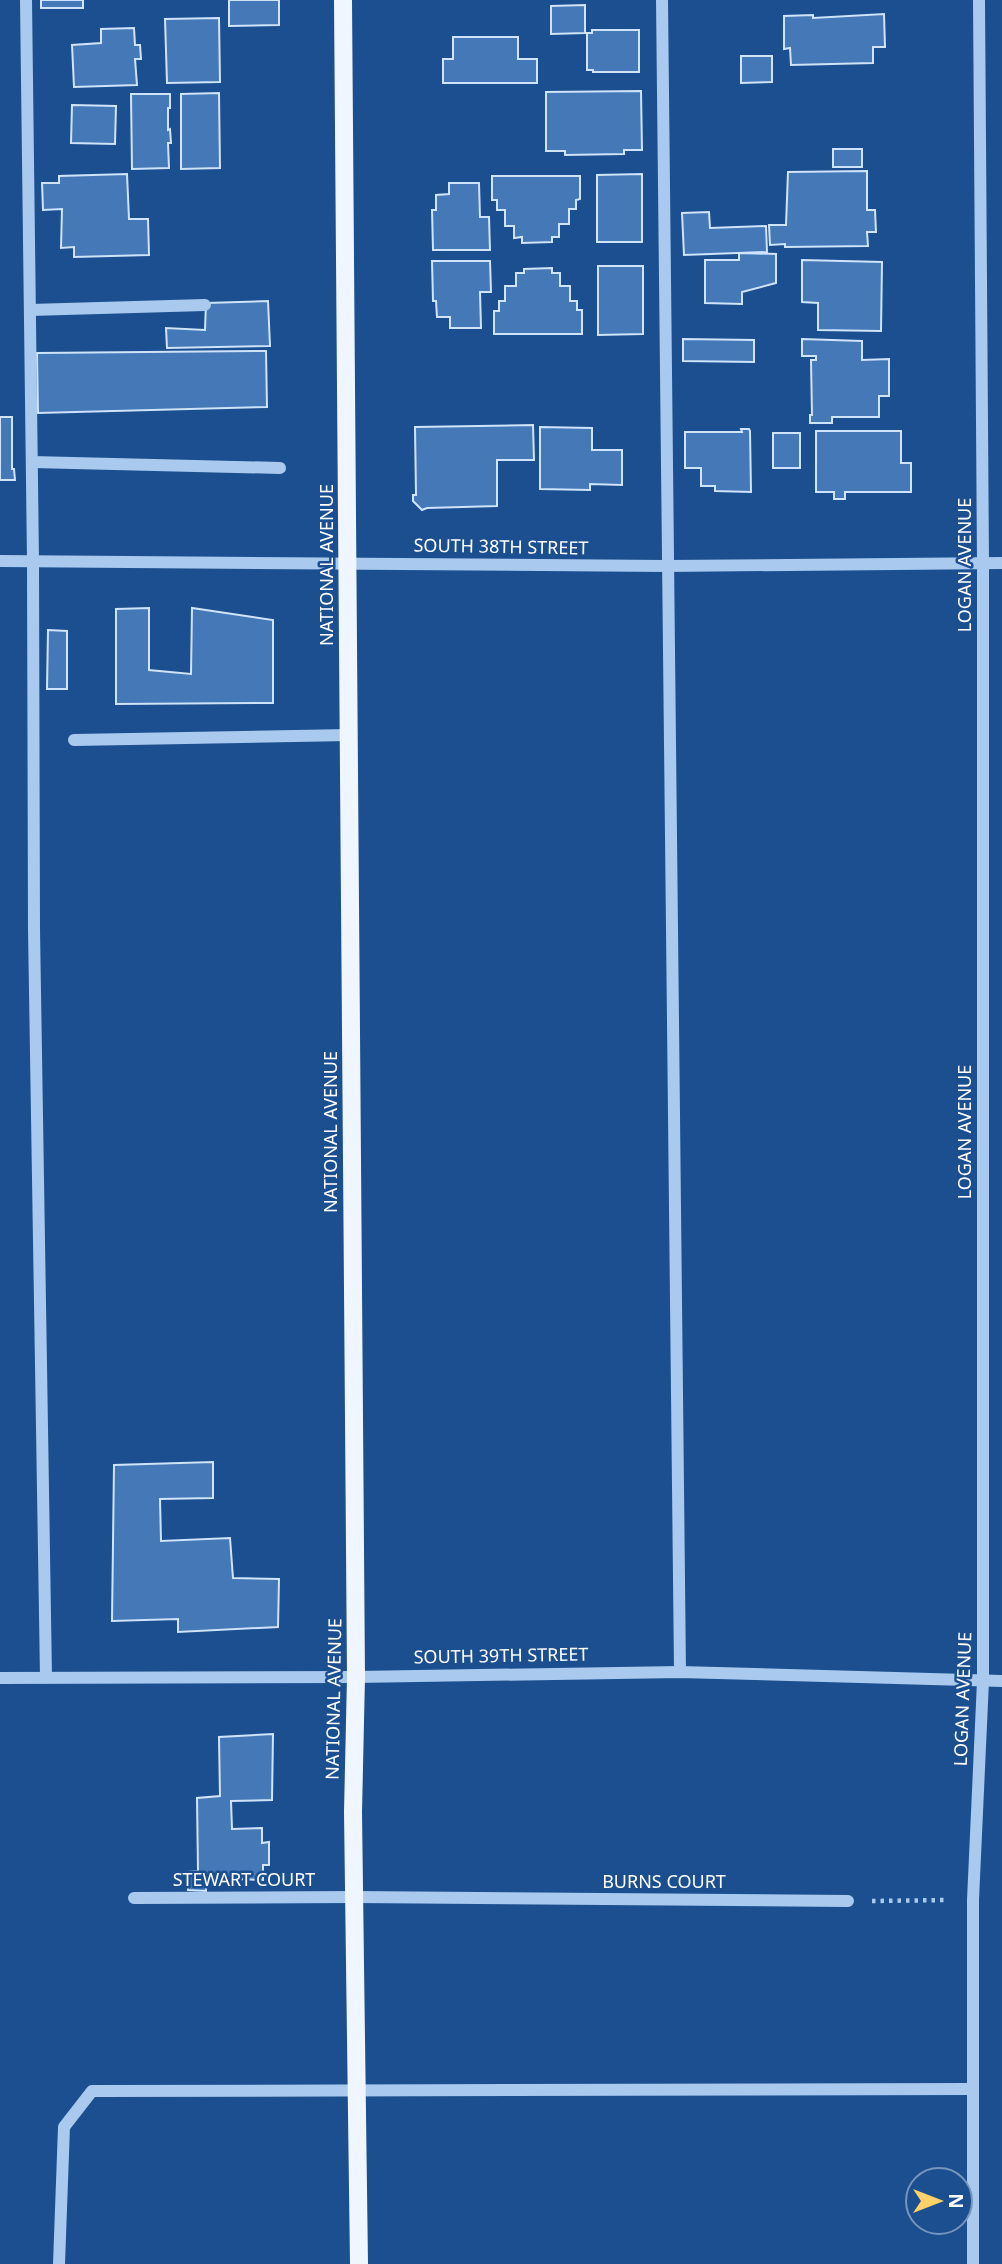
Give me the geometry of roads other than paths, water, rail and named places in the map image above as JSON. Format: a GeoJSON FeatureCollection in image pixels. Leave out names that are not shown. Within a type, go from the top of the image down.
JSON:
{"type":"FeatureCollection","features":[{"type":"Feature","properties":{"kind":"main road","name":"NATIONAL AVENUE"},"geometry":{"type":"LineString","coordinates":[[343,0],[356,1677],[354,1897],[359,2264]]}},
{"type":"Feature","properties":{"kind":"street"},"geometry":{"type":"LineString","coordinates":[[26,0],[34,915],[46,1677]]}},
{"type":"Feature","properties":{"kind":"street"},"geometry":{"type":"LineString","coordinates":[[662,0],[680,1672]]}},
{"type":"Feature","properties":{"kind":"street","name":"LOGAN AVENUE"},"geometry":{"type":"LineString","coordinates":[[972,2264],[973,1900],[983,1681],[983,563],[979,0]]}},
{"type":"Feature","properties":{"kind":"street"},"geometry":{"type":"LineString","coordinates":[[30,310],[205,305]]}},
{"type":"Feature","properties":{"kind":"street"},"geometry":{"type":"LineString","coordinates":[[32,462],[281,467]]}},
{"type":"Feature","properties":{"kind":"street","name":"SOUTH 38TH STREET"},"geometry":{"type":"LineString","coordinates":[[0,561],[666,566],[1002,563]]}},
{"type":"Feature","properties":{"kind":"street"},"geometry":{"type":"LineString","coordinates":[[74,740],[349,735]]}},
{"type":"Feature","properties":{"kind":"street","name":"SOUTH 39TH STREET"},"geometry":{"type":"LineString","coordinates":[[0,1678],[356,1677],[680,1672],[1002,1681]]}},
{"type":"Feature","properties":{"kind":"street","name":"STEWART COURT"},"geometry":{"type":"LineString","coordinates":[[134,1898],[354,1897]]}},
{"type":"Feature","properties":{"kind":"street","name":"BURNS COURT"},"geometry":{"type":"LineString","coordinates":[[354,1897],[848,1901]]}},
{"type":"Feature","properties":{"kind":"street"},"geometry":{"type":"LineString","coordinates":[[59,2264],[64,2127],[93,2091],[973,2089]]}}]}
